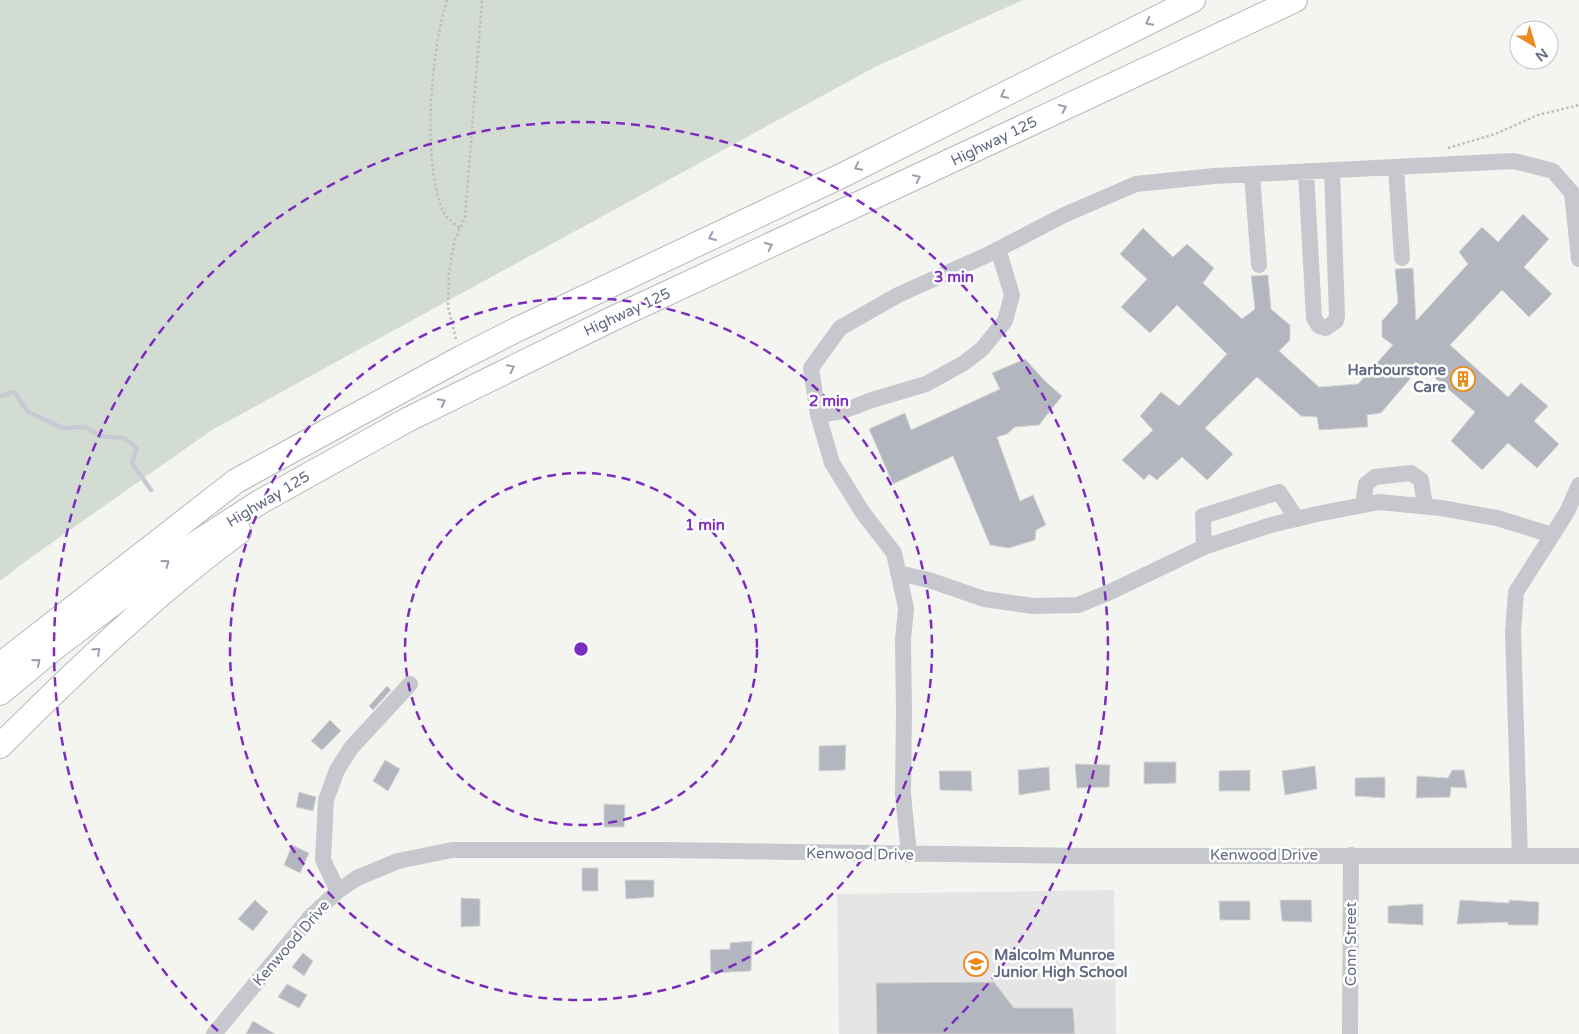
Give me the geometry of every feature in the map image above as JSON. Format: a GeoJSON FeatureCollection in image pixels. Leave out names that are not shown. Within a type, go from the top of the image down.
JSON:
{"type":"FeatureCollection","features":[{"type":"Feature","properties":{"kind":"highway","name":"Highway 125"},"geometry":{"type":"LineString","coordinates":[[0,664],[236,481],[516,330],[843,175],[1193,0]]}},
{"type":"Feature","properties":{"kind":"highway","name":"Highway 125"},"geometry":{"type":"LineString","coordinates":[[0,693],[60,643],[173,558],[260,502],[407,420],[612,319],[1295,0]]}},
{"type":"Feature","properties":{"kind":"highway"},"geometry":{"type":"LineString","coordinates":[[0,746],[99,649],[203,559],[239,532],[407,420]]}},
{"type":"Feature","properties":{"kind":"street"},"geometry":{"type":"LineString","coordinates":[[909,855],[903,794],[904,712],[902,640],[906,608],[894,553],[863,513],[832,463],[818,415],[811,368],[840,328],[898,295],[998,249],[1064,215],[1136,184],[1214,176],[1514,161],[1553,171],[1572,193],[1579,259]]}},
{"type":"Feature","properties":{"kind":"street"},"geometry":{"type":"LineString","coordinates":[[1396,167],[1402,258]]}},
{"type":"Feature","properties":{"kind":"street"},"geometry":{"type":"LineString","coordinates":[[1306,171],[1314,318],[1319,326],[1326,328],[1336,321],[1338,316],[1332,170]]}},
{"type":"Feature","properties":{"kind":"street"},"geometry":{"type":"LineString","coordinates":[[1252,174],[1259,265]]}},
{"type":"Feature","properties":{"kind":"street"},"geometry":{"type":"LineString","coordinates":[[818,415],[844,411],[872,400],[926,384],[964,363],[982,349],[1005,321],[1012,295],[998,249]]}},
{"type":"Feature","properties":{"kind":"street"},"geometry":{"type":"LineString","coordinates":[[1363,505],[1366,484],[1375,477],[1411,473],[1421,480],[1425,506]]}},
{"type":"Feature","properties":{"kind":"street"},"geometry":{"type":"LineString","coordinates":[[1520,856],[1513,631],[1516,592],[1567,512],[1579,486]]}},
{"type":"Feature","properties":{"kind":"street"},"geometry":{"type":"LineString","coordinates":[[1204,547],[1203,516],[1279,492],[1297,519]]}},
{"type":"Feature","properties":{"kind":"street"},"geometry":{"type":"LineString","coordinates":[[898,574],[929,580],[984,599],[1033,606],[1078,605],[1110,592],[1204,547],[1271,525],[1379,502],[1425,506],[1496,518],[1552,535]]}},
{"type":"Feature","properties":{"kind":"street"},"geometry":{"type":"LineString","coordinates":[[338,891],[323,860],[326,800],[332,782],[343,759],[351,748],[410,684]]}},
{"type":"Feature","properties":{"kind":"street","name":"Kenwood Drive"},"geometry":{"type":"LineString","coordinates":[[214,1034],[311,916],[338,891],[357,878],[398,861],[452,850],[666,850],[909,855],[1094,856],[1579,856]]}},
{"type":"Feature","properties":{"kind":"street","name":"Conn Street"},"geometry":{"type":"LineString","coordinates":[[1350,1034],[1351,855]]}},
{"type":"Feature","properties":{"kind":"path"},"geometry":{"type":"LineString","coordinates":[[447,0],[434,67],[430,123],[432,167],[444,214],[460,229]]}},
{"type":"Feature","properties":{"kind":"path"},"geometry":{"type":"LineString","coordinates":[[461,358],[448,307],[450,272],[455,239],[465,218],[482,0]]}},
{"type":"Feature","properties":{"kind":"path"},"geometry":{"type":"LineString","coordinates":[[1447,148],[1495,134],[1538,115],[1579,105]]}},
{"type":"Feature","properties":{"kind":"shaded area"},"geometry":{"type":"Polygon","coordinates":[[[0,0],[1023,0],[873,68],[212,430],[0,581],[0,0]]]}},
{"type":"Feature","properties":{"kind":"shaded area","name":"Malcolm Munroe Junior High School"},"geometry":{"type":"Polygon","coordinates":[[[1114,890],[1116,1034],[839,1034],[837,894],[1114,890]]]}},
{"type":"Feature","properties":{"kind":"building","name":"Harbourstone Care"},"geometry":{"type":"Polygon","coordinates":[[[1523,214],[1549,239],[1524,267],[1552,294],[1529,317],[1502,290],[1450,345],[1508,397],[1521,383],[1548,406],[1534,421],[1559,444],[1537,468],[1508,443],[1482,470],[1451,441],[1475,412],[1421,366],[1381,413],[1367,415],[1368,427],[1319,430],[1317,417],[1301,416],[1257,377],[1205,428],[1233,454],[1207,480],[1182,457],[1157,480],[1149,474],[1144,480],[1122,460],[1153,430],[1140,416],[1161,392],[1179,406],[1227,354],[1177,305],[1150,333],[1121,307],[1147,279],[1120,254],[1143,228],[1173,257],[1187,244],[1214,268],[1203,283],[1242,319],[1255,309],[1251,276],[1268,275],[1271,309],[1290,325],[1290,340],[1279,351],[1319,387],[1358,384],[1393,345],[1382,337],[1382,321],[1398,303],[1395,269],[1413,268],[1416,321],[1468,264],[1459,252],[1482,227],[1498,242],[1523,214]]]}},
{"type":"Feature","properties":{"kind":"building"},"geometry":{"type":"Polygon","coordinates":[[[1025,359],[1062,396],[1039,425],[1015,427],[1007,434],[997,437],[1020,501],[1033,495],[1046,525],[1036,530],[1035,540],[1009,548],[990,545],[953,456],[893,484],[869,429],[905,413],[911,430],[1000,389],[992,373],[1025,359]]]}},
{"type":"Feature","properties":{"kind":"building"},"geometry":{"type":"Polygon","coordinates":[[[387,686],[391,690],[373,710],[369,706],[387,686]]]}},
{"type":"Feature","properties":{"kind":"building"},"geometry":{"type":"Polygon","coordinates":[[[330,720],[341,731],[322,750],[311,741],[330,720]]]}},
{"type":"Feature","properties":{"kind":"building"},"geometry":{"type":"Polygon","coordinates":[[[846,745],[845,770],[819,771],[819,746],[846,745]]]}},
{"type":"Feature","properties":{"kind":"building"},"geometry":{"type":"Polygon","coordinates":[[[385,760],[400,769],[388,791],[373,781],[385,760]]]}},
{"type":"Feature","properties":{"kind":"building"},"geometry":{"type":"Polygon","coordinates":[[[1144,762],[1176,762],[1176,783],[1144,784],[1144,762]]]}},
{"type":"Feature","properties":{"kind":"building"},"geometry":{"type":"Polygon","coordinates":[[[1075,764],[1110,765],[1109,787],[1077,788],[1075,764]]]}},
{"type":"Feature","properties":{"kind":"building"},"geometry":{"type":"Polygon","coordinates":[[[1315,766],[1317,789],[1285,795],[1282,771],[1315,766]]]}},
{"type":"Feature","properties":{"kind":"building"},"geometry":{"type":"Polygon","coordinates":[[[1049,767],[1050,790],[1019,795],[1018,770],[1049,767]]]}},
{"type":"Feature","properties":{"kind":"building"},"geometry":{"type":"Polygon","coordinates":[[[1250,770],[1250,791],[1219,791],[1219,771],[1250,770]]]}},
{"type":"Feature","properties":{"kind":"building"},"geometry":{"type":"Polygon","coordinates":[[[1452,770],[1464,770],[1467,788],[1451,787],[1450,797],[1416,798],[1417,776],[1448,778],[1452,770]]]}},
{"type":"Feature","properties":{"kind":"building"},"geometry":{"type":"Polygon","coordinates":[[[939,771],[971,771],[972,791],[940,790],[939,771]]]}},
{"type":"Feature","properties":{"kind":"building"},"geometry":{"type":"Polygon","coordinates":[[[1385,777],[1385,798],[1355,796],[1355,778],[1385,777]]]}},
{"type":"Feature","properties":{"kind":"building"},"geometry":{"type":"Polygon","coordinates":[[[299,792],[316,797],[313,811],[296,807],[299,792]]]}},
{"type":"Feature","properties":{"kind":"building"},"geometry":{"type":"Polygon","coordinates":[[[604,804],[625,805],[624,827],[604,827],[604,804]]]}},
{"type":"Feature","properties":{"kind":"building"},"geometry":{"type":"Polygon","coordinates":[[[292,845],[309,853],[300,873],[284,865],[292,845]]]}},
{"type":"Feature","properties":{"kind":"building"},"geometry":{"type":"Polygon","coordinates":[[[582,868],[598,868],[598,891],[582,891],[582,868]]]}},
{"type":"Feature","properties":{"kind":"building"},"geometry":{"type":"Polygon","coordinates":[[[625,880],[654,880],[654,897],[626,899],[625,880]]]}},
{"type":"Feature","properties":{"kind":"building"},"geometry":{"type":"Polygon","coordinates":[[[461,898],[480,899],[480,926],[461,927],[461,898]]]}},
{"type":"Feature","properties":{"kind":"building"},"geometry":{"type":"Polygon","coordinates":[[[255,900],[268,912],[253,931],[238,919],[255,900]]]}},
{"type":"Feature","properties":{"kind":"building"},"geometry":{"type":"Polygon","coordinates":[[[1280,900],[1311,900],[1312,922],[1282,921],[1280,900]]]}},
{"type":"Feature","properties":{"kind":"building"},"geometry":{"type":"Polygon","coordinates":[[[1460,900],[1509,903],[1509,900],[1539,902],[1538,925],[1508,925],[1508,922],[1457,924],[1460,900]]]}},
{"type":"Feature","properties":{"kind":"building"},"geometry":{"type":"Polygon","coordinates":[[[1219,901],[1250,901],[1250,920],[1220,920],[1219,901]]]}},
{"type":"Feature","properties":{"kind":"building"},"geometry":{"type":"Polygon","coordinates":[[[1423,904],[1423,925],[1388,923],[1388,906],[1423,904]]]}},
{"type":"Feature","properties":{"kind":"building"},"geometry":{"type":"Polygon","coordinates":[[[752,941],[751,971],[711,973],[710,950],[730,949],[730,943],[752,941]]]}},
{"type":"Feature","properties":{"kind":"building"},"geometry":{"type":"Polygon","coordinates":[[[303,953],[313,961],[304,976],[292,967],[303,953]]]}},
{"type":"Feature","properties":{"kind":"building","name":"Malcolm Munroe Junior High School"},"geometry":{"type":"Polygon","coordinates":[[[994,982],[1014,1008],[1073,1008],[1075,1034],[877,1034],[876,983],[994,982]]]}},
{"type":"Feature","properties":{"kind":"building"},"geometry":{"type":"Polygon","coordinates":[[[287,984],[307,995],[299,1008],[278,997],[287,984]]]}},
{"type":"Feature","properties":{"kind":"building"},"geometry":{"type":"Polygon","coordinates":[[[253,1021],[275,1034],[246,1034],[253,1021]]]}},
{"type":"Feature","properties":{"kind":"waterway"},"geometry":{"type":"LineString","coordinates":[[0,396],[14,392],[28,412],[63,428],[86,427],[100,436],[124,438],[137,448],[132,463],[151,490]]}},
{"type":"Feature","properties":{"kind":"place","name":"Harbourstone Care"},"geometry":{"type":"Point","coordinates":[1463,379]}},
{"type":"Feature","properties":{"kind":"place","name":"Malcolm Munroe Junior High School"},"geometry":{"type":"Point","coordinates":[976,964]}}]}
